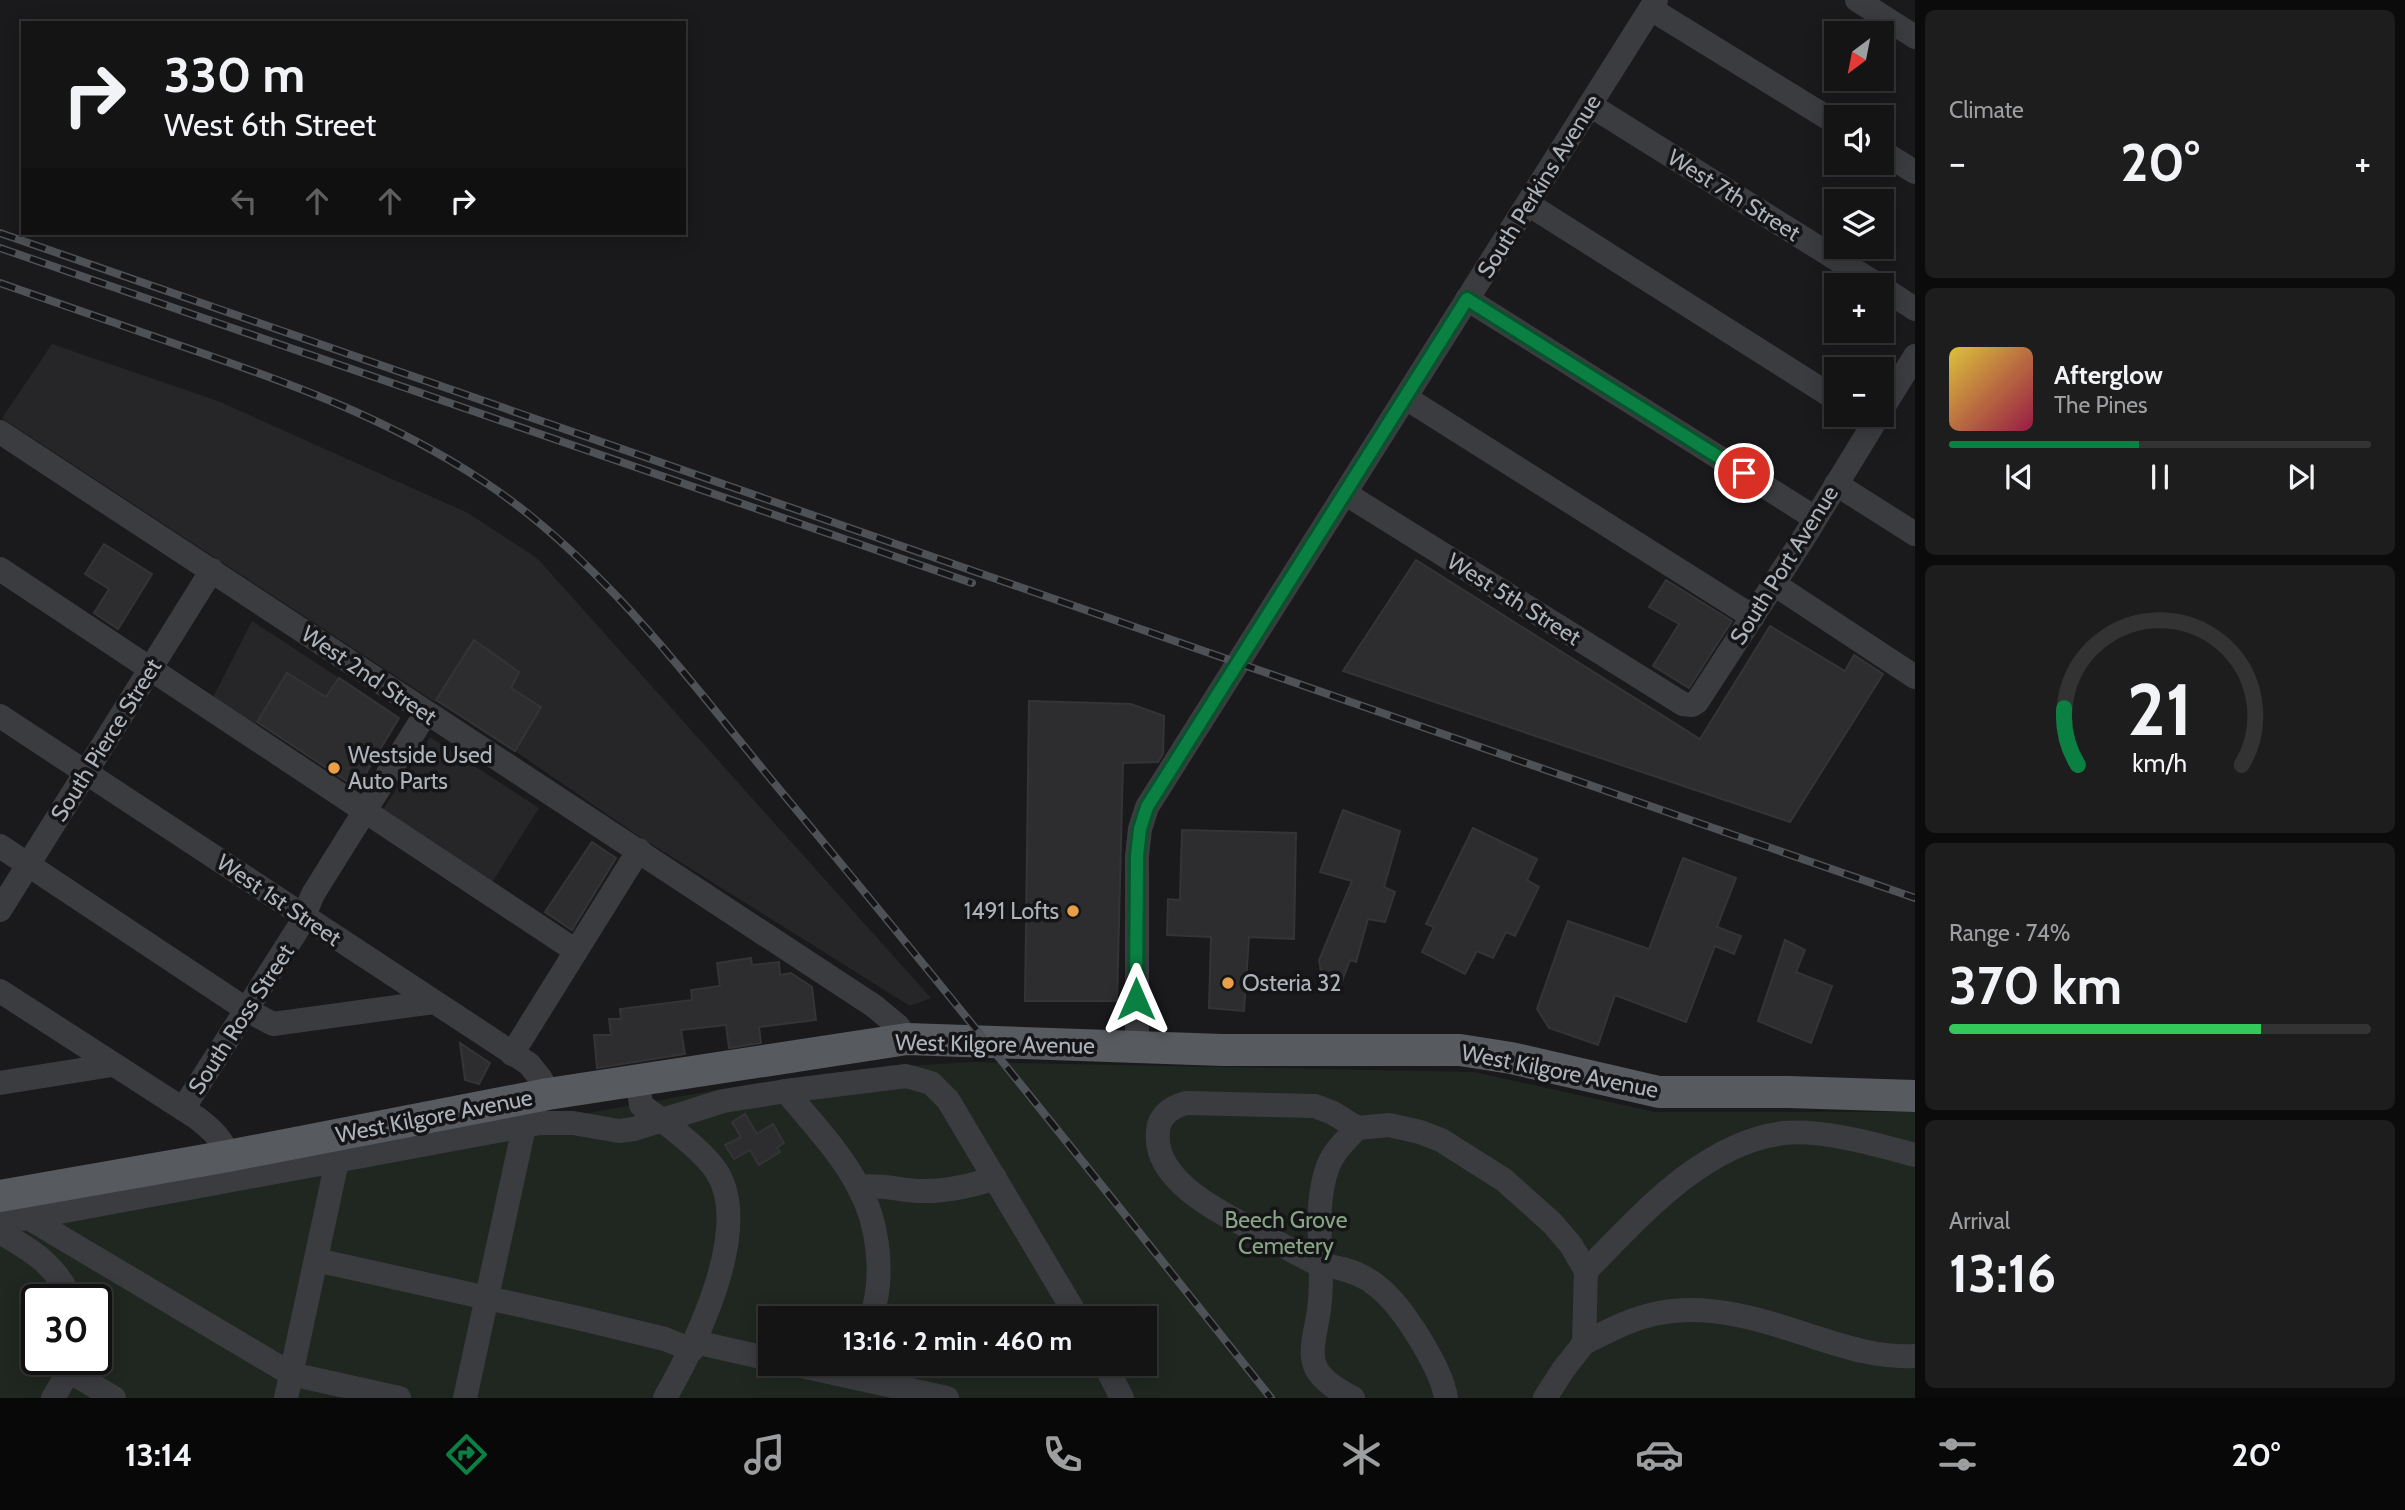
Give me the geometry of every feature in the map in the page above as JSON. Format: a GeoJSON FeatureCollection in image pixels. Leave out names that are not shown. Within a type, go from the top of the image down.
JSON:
{"type":"FeatureCollection","features":[{"type":"Feature","properties":{"kind":"main road","name":"West Kilgore Avenue"},"geometry":{"type":"LineString","coordinates":[[0,1196],[228,1156],[548,1094],[907,1040],[1222,1050],[1460,1050],[1511,1058],[1659,1092],[1915,1096]]}},
{"type":"Feature","properties":{"kind":"street"},"geometry":{"type":"LineString","coordinates":[[1857,0],[1915,37]]}},
{"type":"Feature","properties":{"kind":"street"},"geometry":{"type":"LineString","coordinates":[[1653,5],[1824,115]]}},
{"type":"Feature","properties":{"kind":"street","name":"South Perkins Avenue"},"geometry":{"type":"LineString","coordinates":[[1137,1047],[1137,856],[1140,829],[1147,807],[1653,5]]}},
{"type":"Feature","properties":{"kind":"street","name":"West 7th Street"},"geometry":{"type":"LineString","coordinates":[[1590,105],[1859,273]]}},
{"type":"Feature","properties":{"kind":"street"},"geometry":{"type":"LineString","coordinates":[[1894,159],[1915,172]]}},
{"type":"Feature","properties":{"kind":"street"},"geometry":{"type":"LineString","coordinates":[[1528,204],[1824,391]]}},
{"type":"Feature","properties":{"kind":"street","name":"West 7th Street"},"geometry":{"type":"LineString","coordinates":[[1894,295],[1915,309]]}},
{"type":"Feature","properties":{"kind":"street"},"geometry":{"type":"LineString","coordinates":[[1467,299],[1815,517]]}},
{"type":"Feature","properties":{"kind":"street","name":"South Port Avenue"},"geometry":{"type":"LineString","coordinates":[[1905,395],[1915,356]]}},
{"type":"Feature","properties":{"kind":"street"},"geometry":{"type":"LineString","coordinates":[[1406,398],[1753,617]]}},
{"type":"Feature","properties":{"kind":"street","name":"South Port Avenue"},"geometry":{"type":"LineString","coordinates":[[1682,704],[1697,702],[1836,484],[1867,427]]}},
{"type":"Feature","properties":{"kind":"street","name":"West 2nd Street"},"geometry":{"type":"LineString","coordinates":[[1,435],[212,570],[874,1006],[898,1026],[907,1040]]}},
{"type":"Feature","properties":{"kind":"street"},"geometry":{"type":"LineString","coordinates":[[1836,484],[1915,534]]}},
{"type":"Feature","properties":{"kind":"street","name":"West 5th Street"},"geometry":{"type":"LineString","coordinates":[[1346,494],[1682,704]]}},
{"type":"Feature","properties":{"kind":"street"},"geometry":{"type":"LineString","coordinates":[[0,569],[576,951]]}},
{"type":"Feature","properties":{"kind":"street","name":"South Pierce Street"},"geometry":{"type":"LineString","coordinates":[[0,910],[212,570]]}},
{"type":"Feature","properties":{"kind":"street"},"geometry":{"type":"LineString","coordinates":[[1774,584],[1915,677]]}},
{"type":"Feature","properties":{"kind":"street","name":"South Ross Street"},"geometry":{"type":"LineString","coordinates":[[183,1109],[299,927],[313,894],[426,713]]}},
{"type":"Feature","properties":{"kind":"street","name":"West 1st Street"},"geometry":{"type":"LineString","coordinates":[[0,716],[512,1054],[536,1071],[548,1094]]}},
{"type":"Feature","properties":{"kind":"street"},"geometry":{"type":"LineString","coordinates":[[0,846],[247,1010],[273,1024],[434,1002]]}},
{"type":"Feature","properties":{"kind":"street"},"geometry":{"type":"LineString","coordinates":[[512,1054],[639,850]]}},
{"type":"Feature","properties":{"kind":"street"},"geometry":{"type":"LineString","coordinates":[[0,991],[197,1118],[218,1136],[228,1156]]}},
{"type":"Feature","properties":{"kind":"street"},"geometry":{"type":"LineString","coordinates":[[0,1083],[112,1065]]}},
{"type":"Feature","properties":{"kind":"street"},"geometry":{"type":"LineString","coordinates":[[0,1223],[541,1124],[573,1123],[618,1132],[723,1101],[890,1076],[906,1076],[924,1079],[940,1090],[948,1100],[1071,1306]]}},
{"type":"Feature","properties":{"kind":"street"},"geometry":{"type":"LineString","coordinates":[[638,1081],[640,1105],[661,1119],[708,1161],[721,1180],[726,1197],[725,1251],[718,1284],[693,1346],[665,1398]]}},
{"type":"Feature","properties":{"kind":"street"},"geometry":{"type":"LineString","coordinates":[[786,1091],[859,1187],[873,1230],[879,1260],[879,1288],[874,1306]]}},
{"type":"Feature","properties":{"kind":"street"},"geometry":{"type":"LineString","coordinates":[[1446,1398],[1437,1369],[1415,1332],[1381,1288],[1367,1277],[1349,1270],[1322,1266],[1214,1210],[1193,1195],[1165,1161],[1158,1140],[1158,1130],[1166,1112],[1176,1105],[1212,1102],[1315,1107],[1333,1113],[1357,1128],[1389,1125],[1441,1140],[1504,1180],[1552,1223],[1571,1245],[1586,1271],[1584,1343]]}},
{"type":"Feature","properties":{"kind":"street"},"geometry":{"type":"LineString","coordinates":[[464,1398],[524,1127]]}},
{"type":"Feature","properties":{"kind":"street"},"geometry":{"type":"LineString","coordinates":[[1353,1398],[1320,1374],[1315,1366],[1314,1346],[1321,1295],[1320,1210],[1328,1167],[1334,1154],[1357,1128]]}},
{"type":"Feature","properties":{"kind":"street"},"geometry":{"type":"LineString","coordinates":[[1586,1271],[1648,1207],[1677,1184],[1738,1146],[1757,1138],[1785,1133],[1833,1137],[1915,1155]]}},
{"type":"Feature","properties":{"kind":"street"},"geometry":{"type":"LineString","coordinates":[[288,1386],[337,1161]]}},
{"type":"Feature","properties":{"kind":"street"},"geometry":{"type":"LineString","coordinates":[[859,1187],[875,1185],[918,1191],[948,1189],[995,1178]]}},
{"type":"Feature","properties":{"kind":"street"},"geometry":{"type":"LineString","coordinates":[[27,1217],[288,1386],[399,1398]]}},
{"type":"Feature","properties":{"kind":"street"},"geometry":{"type":"LineString","coordinates":[[0,1233],[44,1259],[63,1284]]}},
{"type":"Feature","properties":{"kind":"street"},"geometry":{"type":"LineString","coordinates":[[316,1260],[693,1346],[758,1357]]}},
{"type":"Feature","properties":{"kind":"street"},"geometry":{"type":"LineString","coordinates":[[1545,1398],[1584,1343],[1633,1320],[1660,1313],[1696,1311],[1736,1316],[1875,1354],[1915,1356]]}},
{"type":"Feature","properties":{"kind":"street"},"geometry":{"type":"LineString","coordinates":[[53,1398],[66,1375]]}},
{"type":"Feature","properties":{"kind":"street"},"geometry":{"type":"LineString","coordinates":[[84,1375],[114,1398]]}},
{"type":"Feature","properties":{"kind":"street"},"geometry":{"type":"LineString","coordinates":[[1111,1376],[1122,1398]]}},
{"type":"Feature","properties":{"kind":"street"},"geometry":{"type":"LineString","coordinates":[[842,1379],[947,1398]]}},
{"type":"Feature","properties":{"kind":"shaded area"},"geometry":{"type":"Polygon","coordinates":[[[52,344],[218,401],[468,513],[537,558],[931,998],[910,1006],[640,837],[515,751],[541,707],[511,688],[519,672],[474,641],[435,702],[2,418],[52,344]]]}},
{"type":"Feature","properties":{"kind":"shaded area"},"geometry":{"type":"Polygon","coordinates":[[[252,621],[339,678],[326,697],[287,673],[249,734],[208,707],[252,621]]]}},
{"type":"Feature","properties":{"kind":"shaded area"},"geometry":{"type":"Polygon","coordinates":[[[430,737],[539,808],[486,892],[377,819],[430,737]]]}},
{"type":"Feature","properties":{"kind":"green space","name":"Beech Grove Cemetery"},"geometry":{"type":"Polygon","coordinates":[[[971,1062],[1474,1072],[1655,1112],[1915,1112],[1915,1398],[0,1398],[0,1218],[711,1091],[862,1069],[971,1062]]]}},
{"type":"Feature","properties":{"kind":"building"},"geometry":{"type":"Polygon","coordinates":[[[104,544],[152,574],[118,629],[94,613],[109,589],[85,574],[104,544]]]}},
{"type":"Feature","properties":{"kind":"building"},"geometry":{"type":"Polygon","coordinates":[[[1416,560],[1700,739],[1770,626],[1845,671],[1854,655],[1883,674],[1790,822],[1343,671],[1416,560]]]}},
{"type":"Feature","properties":{"kind":"building"},"geometry":{"type":"Polygon","coordinates":[[[1666,580],[1732,621],[1689,688],[1653,666],[1679,624],[1649,607],[1666,580]]]}},
{"type":"Feature","properties":{"kind":"building"},"geometry":{"type":"Polygon","coordinates":[[[474,640],[519,672],[511,688],[541,707],[515,751],[436,700],[474,640]]]}},
{"type":"Feature","properties":{"kind":"building","name":"Westside Used Auto Parts"},"geometry":{"type":"Polygon","coordinates":[[[287,673],[326,697],[339,678],[399,718],[357,788],[257,722],[287,673]]]}},
{"type":"Feature","properties":{"kind":"building","name":"1491 Lofts"},"geometry":{"type":"Polygon","coordinates":[[[1029,701],[1131,704],[1164,716],[1163,754],[1158,762],[1123,763],[1117,1001],[1025,1001],[1029,701]]]}},
{"type":"Feature","properties":{"kind":"building"},"geometry":{"type":"Polygon","coordinates":[[[1343,810],[1400,831],[1384,887],[1395,892],[1385,922],[1368,919],[1356,962],[1350,960],[1339,989],[1323,983],[1319,960],[1352,881],[1320,872],[1343,810]]]}},
{"type":"Feature","properties":{"kind":"building"},"geometry":{"type":"Polygon","coordinates":[[[1473,828],[1537,859],[1527,880],[1539,887],[1515,936],[1506,932],[1493,958],[1477,951],[1465,974],[1422,952],[1434,927],[1426,924],[1473,828]]]}},
{"type":"Feature","properties":{"kind":"building"},"geometry":{"type":"Polygon","coordinates":[[[1182,830],[1296,833],[1294,939],[1249,937],[1244,1011],[1209,1008],[1211,937],[1167,935],[1168,899],[1180,900],[1182,830]]]}},
{"type":"Feature","properties":{"kind":"building"},"geometry":{"type":"Polygon","coordinates":[[[592,842],[616,858],[572,930],[545,912],[592,842]]]}},
{"type":"Feature","properties":{"kind":"building"},"geometry":{"type":"Polygon","coordinates":[[[1683,858],[1736,878],[1717,927],[1741,936],[1734,954],[1715,946],[1686,1022],[1615,995],[1598,1045],[1549,1028],[1537,1009],[1568,921],[1649,949],[1683,858]]]}},
{"type":"Feature","properties":{"kind":"building"},"geometry":{"type":"Polygon","coordinates":[[[1785,940],[1805,950],[1796,972],[1832,986],[1811,1043],[1758,1021],[1785,940]]]}},
{"type":"Feature","properties":{"kind":"building"},"geometry":{"type":"Polygon","coordinates":[[[751,958],[752,965],[779,962],[780,975],[791,973],[812,987],[816,1020],[759,1027],[761,1043],[729,1048],[726,1025],[681,1030],[685,1054],[597,1068],[594,1035],[611,1035],[609,1019],[621,1019],[620,1009],[692,1000],[691,990],[720,986],[717,963],[751,958]]]}},
{"type":"Feature","properties":{"kind":"building"},"geometry":{"type":"Polygon","coordinates":[[[460,1043],[490,1063],[479,1084],[465,1080],[460,1043]]]}},
{"type":"Feature","properties":{"kind":"building"},"geometry":{"type":"Polygon","coordinates":[[[745,1114],[757,1134],[773,1124],[784,1143],[777,1148],[780,1152],[759,1165],[750,1150],[734,1159],[725,1145],[741,1137],[732,1122],[745,1114]]]}},
{"type":"Feature","properties":{"kind":"railway"},"geometry":{"type":"LineString","coordinates":[[0,233],[1915,898]]}},
{"type":"Feature","properties":{"kind":"railway"},"geometry":{"type":"LineString","coordinates":[[0,248],[972,583]]}},
{"type":"Feature","properties":{"kind":"railway"},"geometry":{"type":"LineString","coordinates":[[0,283],[267,376],[341,405],[448,459],[528,513],[569,549],[647,629],[972,1024],[1271,1398]]}},
{"type":"Feature","properties":{"kind":"place","name":"Westside Used Auto Parts"},"geometry":{"type":"Point","coordinates":[334,768]}},
{"type":"Feature","properties":{"kind":"place","name":"1491 Lofts"},"geometry":{"type":"Point","coordinates":[1073,911]}},
{"type":"Feature","properties":{"kind":"place","name":"Osteria 32"},"geometry":{"type":"Point","coordinates":[1228,983]}},
{"type":"Feature","properties":{"kind":"route"},"geometry":{"type":"LineString","coordinates":[[1136,999],[1137,856],[1140,829],[1147,807],[1467,299],[1744,473]]}}]}
